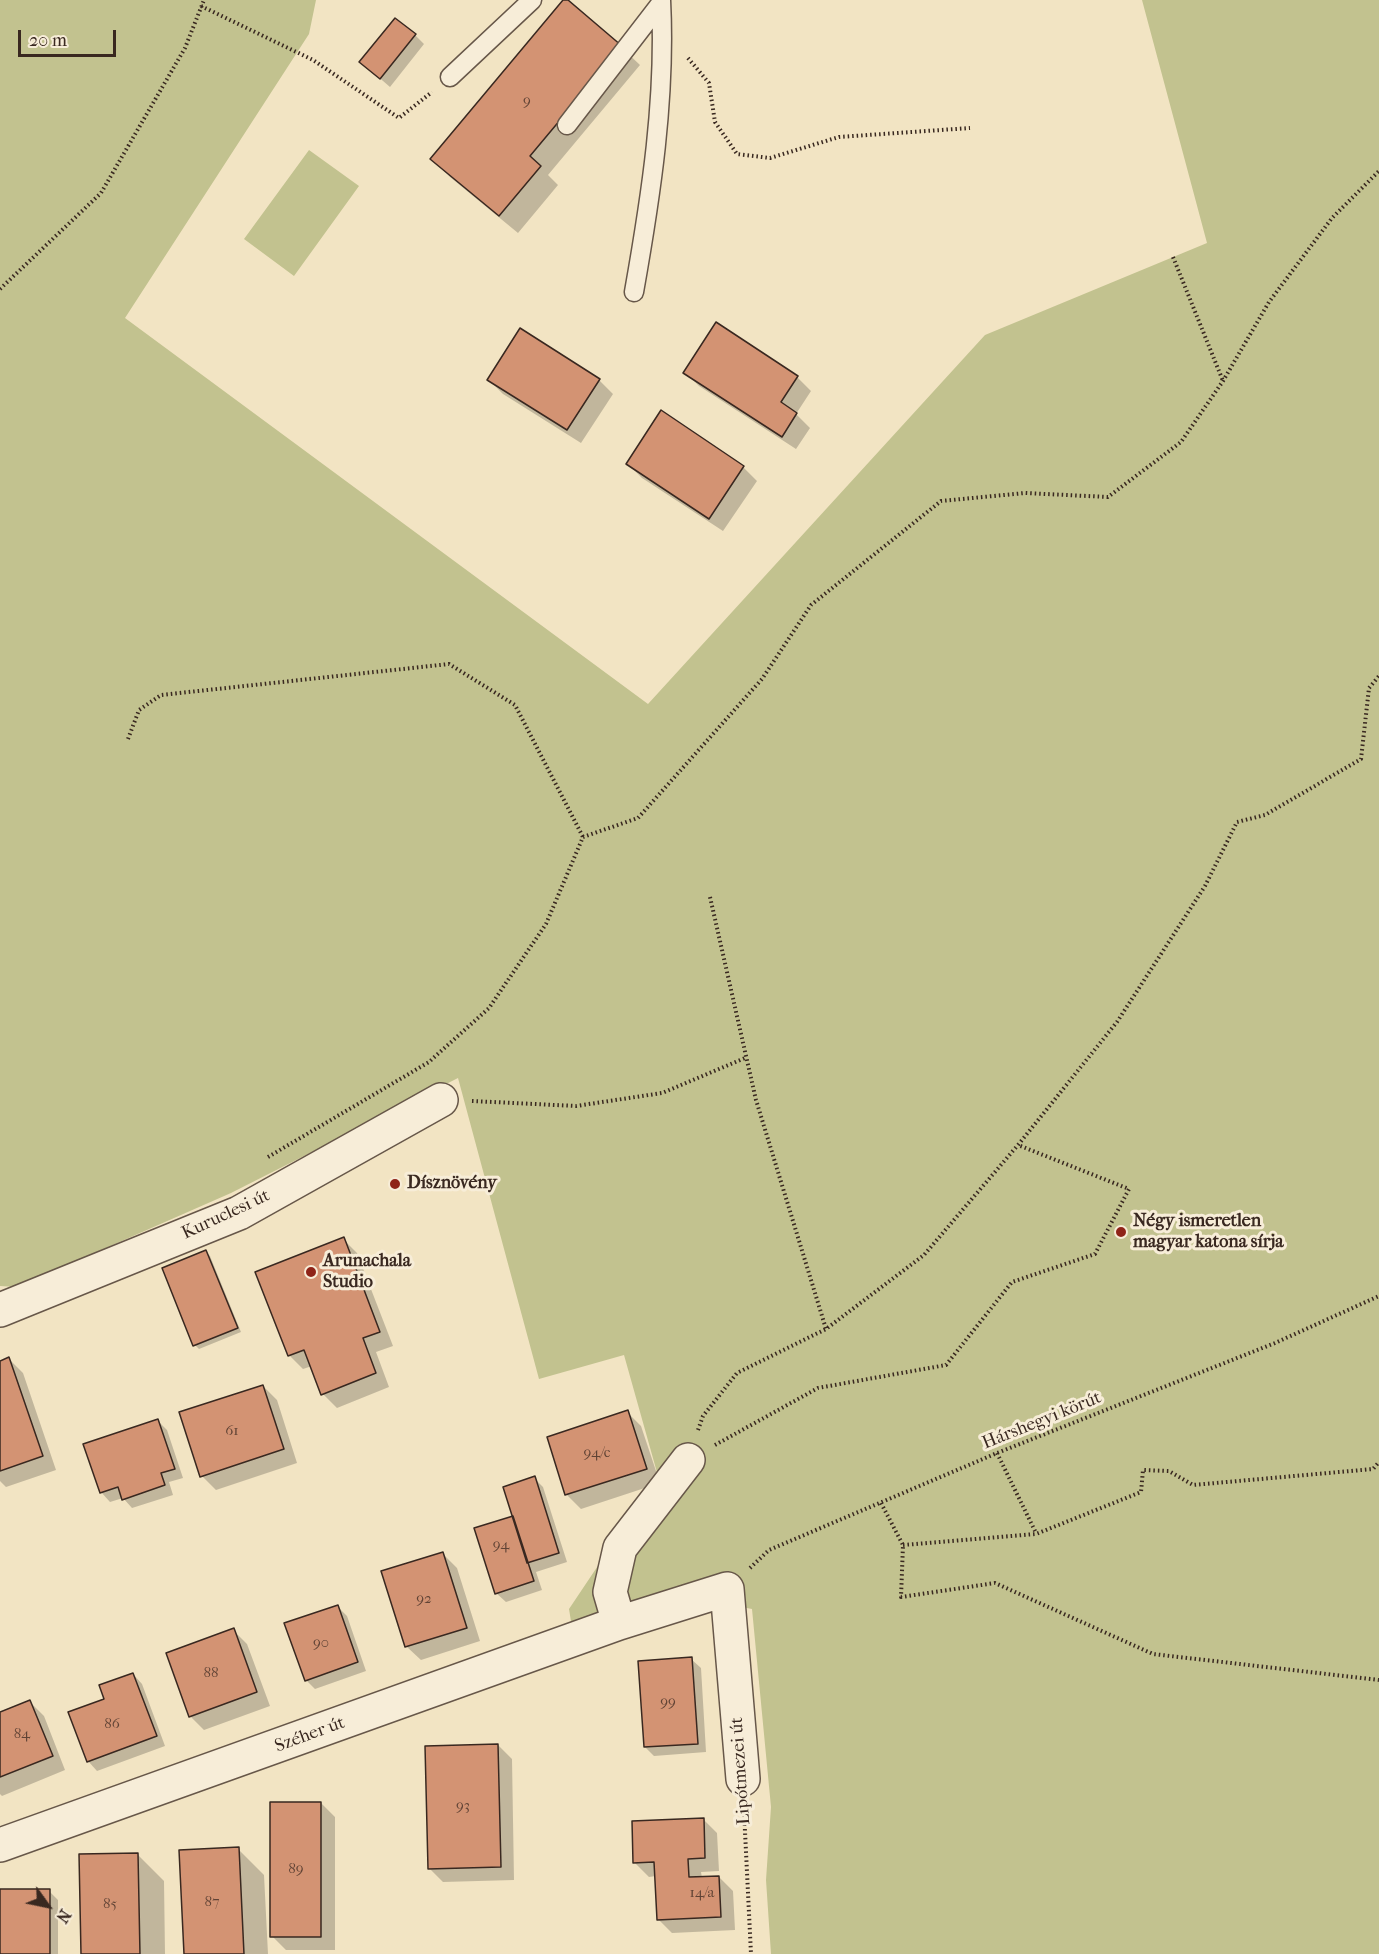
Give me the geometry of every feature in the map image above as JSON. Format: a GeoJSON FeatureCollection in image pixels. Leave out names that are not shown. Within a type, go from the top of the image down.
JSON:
{"type":"FeatureCollection","features":[{"type":"Feature","properties":{"kind":"street","name":"Kuruclesi út"},"geometry":{"type":"LineString","coordinates":[[0,1310],[239,1213],[441,1100]]}},
{"type":"Feature","properties":{"kind":"street"},"geometry":{"type":"LineString","coordinates":[[619,1623],[610,1592],[620,1548],[688,1460]]}},
{"type":"Feature","properties":{"kind":"street","name":"Széher út"},"geometry":{"type":"LineString","coordinates":[[0,1845],[619,1623],[727,1589]]}},
{"type":"Feature","properties":{"kind":"street","name":"Lipótmezei út"},"geometry":{"type":"LineString","coordinates":[[727,1589],[742,1779]]}},
{"type":"Feature","properties":{"kind":"lane"},"geometry":{"type":"LineString","coordinates":[[450,77],[532,0]]}},
{"type":"Feature","properties":{"kind":"lane"},"geometry":{"type":"LineString","coordinates":[[634,292],[652,189],[664,45],[661,1]]}},
{"type":"Feature","properties":{"kind":"lane"},"geometry":{"type":"LineString","coordinates":[[567,125],[661,1]]}},
{"type":"Feature","properties":{"kind":"path"},"geometry":{"type":"LineString","coordinates":[[0,289],[101,192],[185,48],[204,0]]}},
{"type":"Feature","properties":{"kind":"path"},"geometry":{"type":"LineString","coordinates":[[201,6],[313,60],[399,118],[450,77]]}},
{"type":"Feature","properties":{"kind":"path"},"geometry":{"type":"LineString","coordinates":[[664,45],[685,55],[709,83],[715,122],[737,154],[770,158],[839,137],[970,129]]}},
{"type":"Feature","properties":{"kind":"path"},"geometry":{"type":"LineString","coordinates":[[264,1165],[269,1155],[429,1062],[489,1008],[546,924],[584,837],[638,818],[762,679],[811,604],[941,501],[1025,493],[1108,497],[1181,442],[1223,381],[1269,302],[1332,218],[1379,171]]}},
{"type":"Feature","properties":{"kind":"path"},"geometry":{"type":"LineString","coordinates":[[1173,257],[1223,381]]}},
{"type":"Feature","properties":{"kind":"path"},"geometry":{"type":"LineString","coordinates":[[128,739],[139,710],[161,695],[449,664],[515,705],[584,837]]}},
{"type":"Feature","properties":{"kind":"path"},"geometry":{"type":"LineString","coordinates":[[688,1460],[703,1416],[737,1373],[826,1329],[924,1255],[1018,1145],[1117,1022],[1205,886],[1237,822],[1266,815],[1361,759],[1369,688],[1379,676]]}},
{"type":"Feature","properties":{"kind":"path"},"geometry":{"type":"LineString","coordinates":[[710,897],[756,1100],[826,1329]]}},
{"type":"Feature","properties":{"kind":"path"},"geometry":{"type":"LineString","coordinates":[[441,1100],[576,1106],[662,1093],[745,1058]]}},
{"type":"Feature","properties":{"kind":"path"},"geometry":{"type":"LineString","coordinates":[[688,1460],[818,1388],[946,1365],[1012,1282],[1095,1254],[1129,1189],[1018,1145]]}},
{"type":"Feature","properties":{"kind":"path","name":"Hárshegyi körút"},"geometry":{"type":"LineString","coordinates":[[727,1589],[770,1550],[997,1453],[1275,1342],[1379,1296]]}},
{"type":"Feature","properties":{"kind":"path"},"geometry":{"type":"LineString","coordinates":[[997,1453],[1036,1534]]}},
{"type":"Feature","properties":{"kind":"path"},"geometry":{"type":"LineString","coordinates":[[903,1545],[1036,1534],[1142,1492],[1143,1470],[1169,1471],[1193,1485],[1372,1469],[1379,1462]]}},
{"type":"Feature","properties":{"kind":"path"},"geometry":{"type":"LineString","coordinates":[[881,1503],[903,1545],[901,1597],[994,1583],[1153,1654],[1379,1680]]}},
{"type":"Feature","properties":{"kind":"path","name":"Lipótmezei út"},"geometry":{"type":"LineString","coordinates":[[742,1779],[751,1954]]}},
{"type":"Feature","properties":{"kind":"green space"},"geometry":{"type":"Polygon","coordinates":[[[0,0],[316,0],[309,34],[125,318],[648,704],[985,335],[1207,243],[1142,0],[1379,0],[1379,1954],[771,1954],[766,1880],[771,1807],[752,1609],[715,1602],[576,1652],[569,1609],[658,1476],[624,1355],[539,1379],[458,1078],[231,1193],[17,1287],[0,1286],[0,0]]]}},
{"type":"Feature","properties":{"kind":"green space"},"geometry":{"type":"Polygon","coordinates":[[[309,150],[359,186],[294,276],[244,239],[309,150]]]}},
{"type":"Feature","properties":{"kind":"building"},"geometry":{"type":"Polygon","coordinates":[[[563,0],[568,0],[622,46],[530,156],[541,166],[499,216],[430,159],[563,0]]]}},
{"type":"Feature","properties":{"kind":"building"},"geometry":{"type":"Polygon","coordinates":[[[395,18],[416,34],[380,79],[359,62],[395,18]]]}},
{"type":"Feature","properties":{"kind":"building"},"geometry":{"type":"Polygon","coordinates":[[[716,322],[798,376],[781,402],[797,413],[782,437],[683,373],[716,322]]]}},
{"type":"Feature","properties":{"kind":"building"},"geometry":{"type":"Polygon","coordinates":[[[520,328],[600,379],[567,430],[487,380],[520,328]]]}},
{"type":"Feature","properties":{"kind":"building"},"geometry":{"type":"Polygon","coordinates":[[[661,410],[744,466],[709,519],[626,464],[661,410]]]}},
{"type":"Feature","properties":{"kind":"building"},"geometry":{"type":"Polygon","coordinates":[[[344,1237],[380,1332],[363,1338],[376,1373],[321,1395],[304,1350],[288,1356],[255,1272],[344,1237]]]}},
{"type":"Feature","properties":{"kind":"building"},"geometry":{"type":"Polygon","coordinates":[[[206,1250],[238,1328],[193,1346],[162,1268],[206,1250]]]}},
{"type":"Feature","properties":{"kind":"building"},"geometry":{"type":"Polygon","coordinates":[[[9,1357],[43,1456],[0,1471],[0,1361],[9,1357]]]}},
{"type":"Feature","properties":{"kind":"building"},"geometry":{"type":"Polygon","coordinates":[[[263,1385],[284,1449],[200,1477],[179,1412],[263,1385]]]}},
{"type":"Feature","properties":{"kind":"building"},"geometry":{"type":"Polygon","coordinates":[[[628,1410],[647,1469],[565,1495],[547,1437],[628,1410]]]}},
{"type":"Feature","properties":{"kind":"building"},"geometry":{"type":"Polygon","coordinates":[[[158,1419],[175,1469],[161,1473],[165,1485],[122,1500],[118,1487],[100,1493],[83,1444],[158,1419]]]}},
{"type":"Feature","properties":{"kind":"building"},"geometry":{"type":"Polygon","coordinates":[[[535,1476],[559,1553],[527,1563],[503,1487],[535,1476]]]}},
{"type":"Feature","properties":{"kind":"building"},"geometry":{"type":"Polygon","coordinates":[[[513,1516],[534,1581],[495,1594],[474,1528],[513,1516]]]}},
{"type":"Feature","properties":{"kind":"building"},"geometry":{"type":"Polygon","coordinates":[[[443,1552],[467,1628],[405,1647],[381,1571],[443,1552]]]}},
{"type":"Feature","properties":{"kind":"building"},"geometry":{"type":"Polygon","coordinates":[[[338,1605],[358,1662],[305,1681],[284,1623],[338,1605]]]}},
{"type":"Feature","properties":{"kind":"building"},"geometry":{"type":"Polygon","coordinates":[[[234,1628],[257,1692],[189,1717],[166,1653],[234,1628]]]}},
{"type":"Feature","properties":{"kind":"building"},"geometry":{"type":"Polygon","coordinates":[[[692,1657],[698,1744],[644,1747],[638,1661],[692,1657]]]}},
{"type":"Feature","properties":{"kind":"building"},"geometry":{"type":"Polygon","coordinates":[[[133,1673],[157,1736],[87,1762],[68,1712],[104,1699],[99,1685],[133,1673]]]}},
{"type":"Feature","properties":{"kind":"building"},"geometry":{"type":"Polygon","coordinates":[[[30,1700],[53,1756],[0,1777],[0,1712],[30,1700]]]}},
{"type":"Feature","properties":{"kind":"building"},"geometry":{"type":"Polygon","coordinates":[[[498,1744],[501,1867],[428,1869],[425,1746],[498,1744]]]}},
{"type":"Feature","properties":{"kind":"building"},"geometry":{"type":"Polygon","coordinates":[[[270,1802],[321,1802],[321,1937],[270,1937],[270,1802]]]}},
{"type":"Feature","properties":{"kind":"building"},"geometry":{"type":"Polygon","coordinates":[[[704,1818],[705,1858],[688,1859],[689,1877],[719,1876],[721,1917],[657,1920],[654,1862],[633,1863],[632,1821],[704,1818]]]}},
{"type":"Feature","properties":{"kind":"building"},"geometry":{"type":"Polygon","coordinates":[[[239,1847],[244,1954],[184,1954],[179,1850],[239,1847]]]}},
{"type":"Feature","properties":{"kind":"building"},"geometry":{"type":"Polygon","coordinates":[[[138,1853],[140,1954],[81,1954],[79,1854],[138,1853]]]}},
{"type":"Feature","properties":{"kind":"building"},"geometry":{"type":"Polygon","coordinates":[[[0,1889],[50,1889],[50,1954],[0,1954],[0,1889]]]}},
{"type":"Feature","properties":{"kind":"place","name":"Dísznövény"},"geometry":{"type":"Point","coordinates":[395,1184]}},
{"type":"Feature","properties":{"kind":"place","name":"Négy ismeretlen magyar katona sírja"},"geometry":{"type":"Point","coordinates":[1121,1232]}},
{"type":"Feature","properties":{"kind":"place","name":"Arunachala Studio"},"geometry":{"type":"Point","coordinates":[311,1272]}}]}
